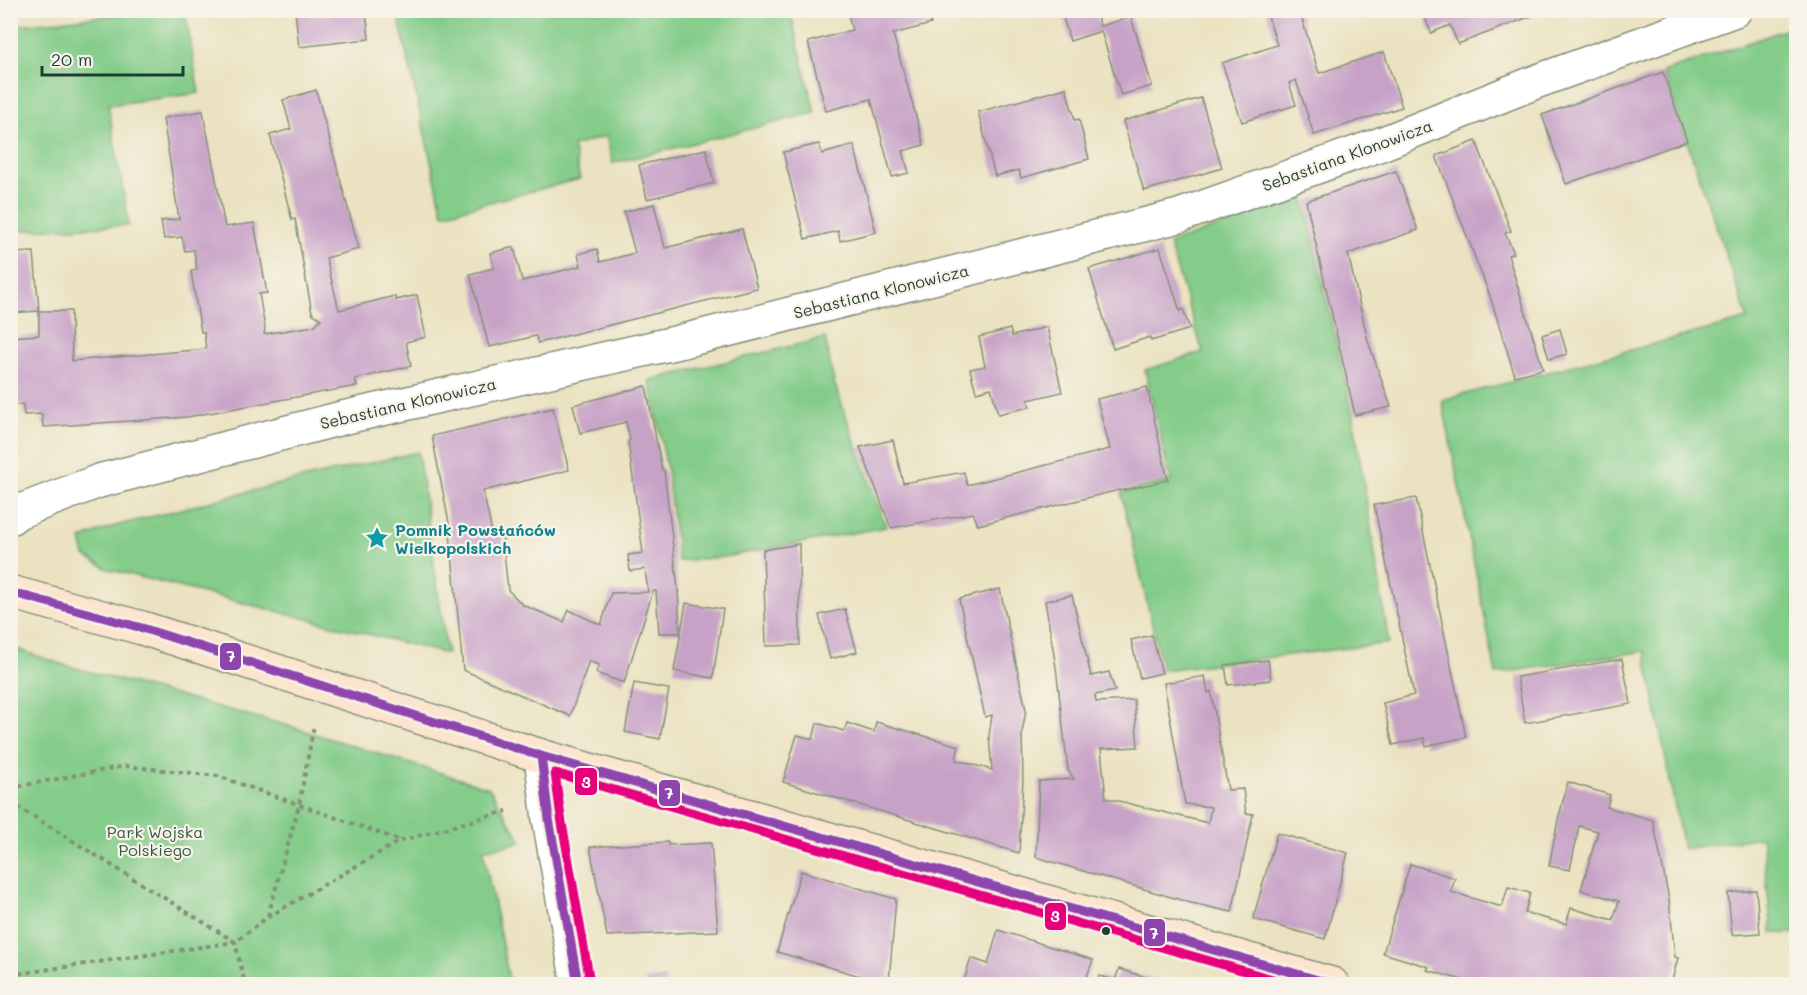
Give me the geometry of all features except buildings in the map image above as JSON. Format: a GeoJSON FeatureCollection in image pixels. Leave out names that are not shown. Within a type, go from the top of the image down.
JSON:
{"type":"FeatureCollection","features":[{"type":"Feature","properties":{"kind":"street","name":"Sebastiana Klonowicza"},"geometry":{"type":"LineString","coordinates":[[10,518],[18,512],[99,481],[342,418],[679,342],[1179,216],[1381,144],[1538,81],[1736,10]]}},
{"type":"Feature","properties":{"kind":"street"},"geometry":{"type":"LineString","coordinates":[[10,592],[142,628],[541,756],[1332,984]]}},
{"type":"Feature","properties":{"kind":"street"},"geometry":{"type":"LineString","coordinates":[[541,756],[549,819],[578,984]]}},
{"type":"Feature","properties":{"kind":"path"},"geometry":{"type":"LineString","coordinates":[[268,917],[299,805],[321,685]]}},
{"type":"Feature","properties":{"kind":"path"},"geometry":{"type":"LineString","coordinates":[[10,789],[125,766],[218,776],[400,841]]}},
{"type":"Feature","properties":{"kind":"path"},"geometry":{"type":"LineString","coordinates":[[10,802],[235,942],[245,984]]}},
{"type":"Feature","properties":{"kind":"path"},"geometry":{"type":"LineString","coordinates":[[10,975],[235,942],[268,917],[400,841],[510,810]]}},
{"type":"Feature","properties":{"kind":"green space"},"geometry":{"type":"Polygon","coordinates":[[[152,11],[185,11],[199,93],[108,105],[129,225],[11,231],[11,26],[152,11]]]}},
{"type":"Feature","properties":{"kind":"green space"},"geometry":{"type":"Polygon","coordinates":[[[397,11],[808,11],[791,15],[815,113],[613,163],[606,136],[573,146],[580,179],[443,214],[397,11]]]}},
{"type":"Feature","properties":{"kind":"green space"},"geometry":{"type":"Polygon","coordinates":[[[1796,26],[1796,933],[1772,933],[1762,837],[1683,849],[1645,651],[1496,674],[1442,400],[1748,319],[1663,72],[1796,26]]]}},
{"type":"Feature","properties":{"kind":"green space"},"geometry":{"type":"Polygon","coordinates":[[[1303,196],[1353,416],[1389,643],[1163,670],[1121,493],[1171,481],[1145,370],[1203,352],[1169,244],[1303,196]]]}},
{"type":"Feature","properties":{"kind":"green space"},"geometry":{"type":"Polygon","coordinates":[[[825,338],[834,383],[886,527],[724,557],[678,561],[667,470],[650,380],[825,338]]]}},
{"type":"Feature","properties":{"kind":"green space"},"geometry":{"type":"Polygon","coordinates":[[[418,452],[447,654],[108,569],[85,556],[81,539],[115,526],[271,486],[418,452]]]}},
{"type":"Feature","properties":{"kind":"green space","name":"Park Wojska Polskiego"},"geometry":{"type":"Polygon","coordinates":[[[11,647],[64,665],[289,726],[489,788],[522,842],[483,850],[510,984],[11,984],[11,647]]]}},
{"type":"Feature","properties":{"kind":"transit line","name":"7"},"geometry":{"type":"LineString","coordinates":[[10,592],[142,628],[541,756],[1332,984]]}},
{"type":"Feature","properties":{"kind":"transit line","name":"7"},"geometry":{"type":"LineString","coordinates":[[541,756],[549,819],[578,984]]}},
{"type":"Feature","properties":{"kind":"transit line","name":"3"},"geometry":{"type":"LineString","coordinates":[[590,982],[555,773],[1290,984]]}},
{"type":"Feature","properties":{"kind":"place","name":"Pomnik Powstańców Wielkopolskich"},"geometry":{"type":"Point","coordinates":[377,538]}}]}
